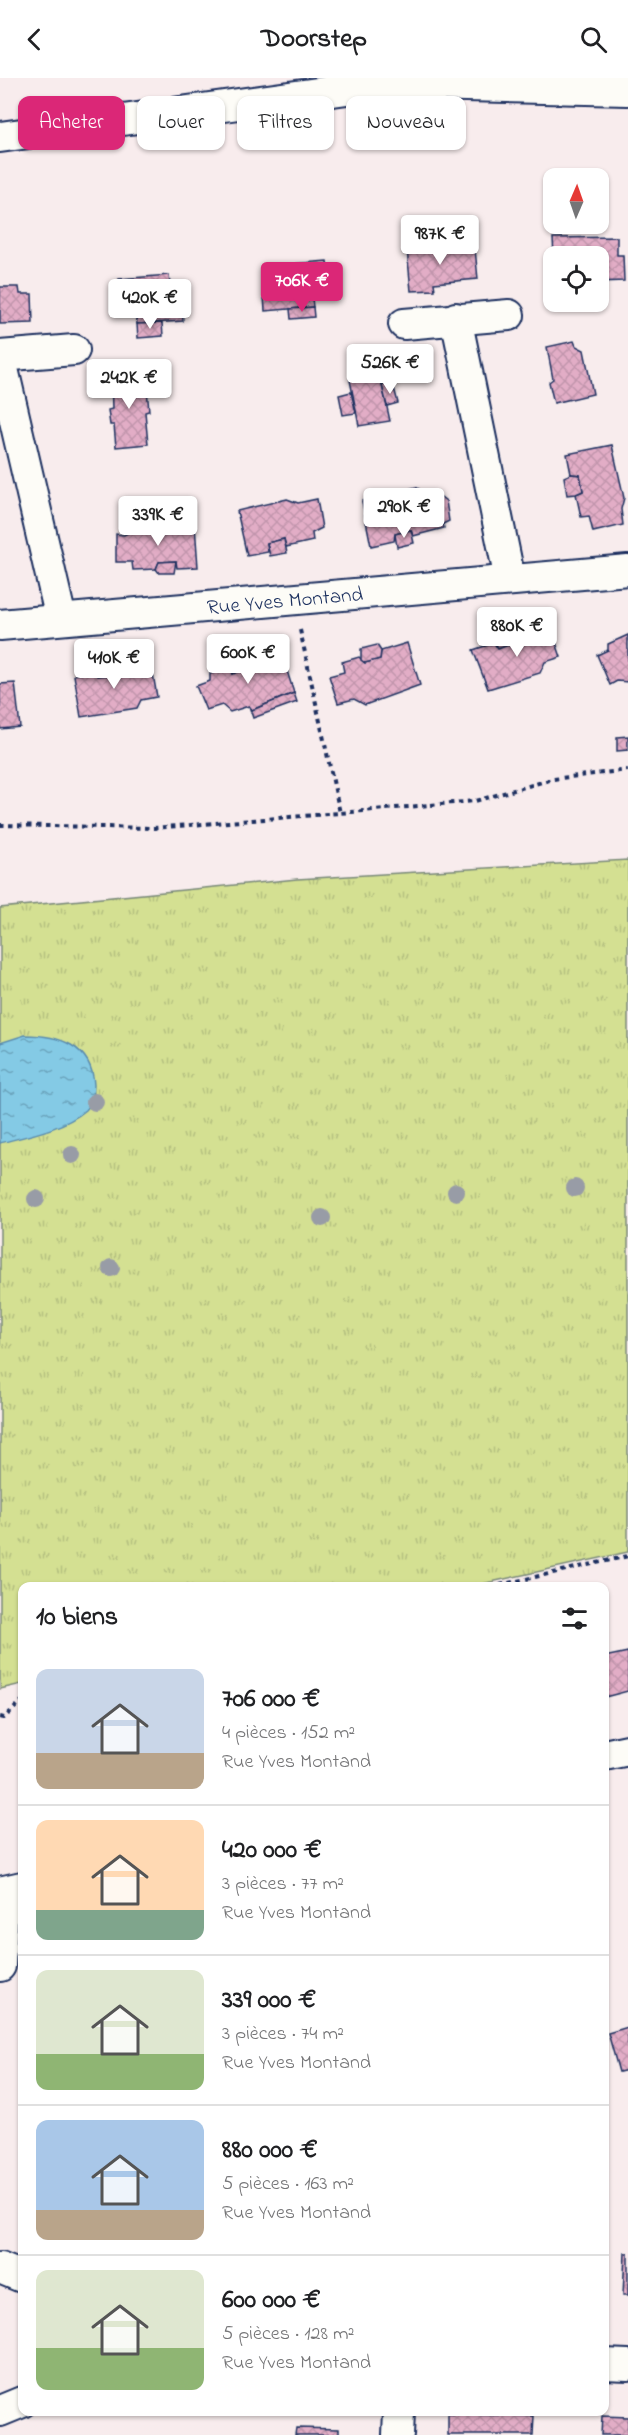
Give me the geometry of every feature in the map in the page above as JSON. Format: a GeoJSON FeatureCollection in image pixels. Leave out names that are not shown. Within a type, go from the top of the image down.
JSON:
{"type":"FeatureCollection","features":[{"type":"Feature","properties":{"kind":"street"},"geometry":{"type":"LineString","coordinates":[[0,137],[383,84],[628,90]]}},
{"type":"Feature","properties":{"kind":"street"},"geometry":{"type":"LineString","coordinates":[[404,324],[509,315]]}},
{"type":"Feature","properties":{"kind":"street"},"geometry":{"type":"LineString","coordinates":[[456,318],[510,580]]}},
{"type":"Feature","properties":{"kind":"street"},"geometry":{"type":"LineString","coordinates":[[61,619],[0,356],[74,350]]}},
{"type":"Feature","properties":{"kind":"street","name":"Rue Yves Montand"},"geometry":{"type":"LineString","coordinates":[[0,625],[628,570]]}},
{"type":"Feature","properties":{"kind":"street"},"geometry":{"type":"LineString","coordinates":[[609,1754],[628,1750]]}},
{"type":"Feature","properties":{"kind":"street"},"geometry":{"type":"LineString","coordinates":[[0,1966],[9,1890]]}},
{"type":"Feature","properties":{"kind":"street"},"geometry":{"type":"LineString","coordinates":[[0,2268],[18,2275]]}},
{"type":"Feature","properties":{"kind":"street"},"geometry":{"type":"LineString","coordinates":[[609,2364],[628,2365]]}},
{"type":"Feature","properties":{"kind":"street"},"geometry":{"type":"LineString","coordinates":[[0,2411],[18,2404]]}},
{"type":"Feature","properties":{"kind":"street"},"geometry":{"type":"LineString","coordinates":[[398,2435],[399,2416]]}},
{"type":"Feature","properties":{"kind":"path"},"geometry":{"type":"LineString","coordinates":[[293,600],[340,813]]}},
{"type":"Feature","properties":{"kind":"path"},"geometry":{"type":"LineString","coordinates":[[0,825],[153,828],[340,813],[475,801],[553,779],[628,770]]}},
{"type":"Feature","properties":{"kind":"path"},"geometry":{"type":"LineString","coordinates":[[512,1582],[628,1556]]}},
{"type":"Feature","properties":{"kind":"path"},"geometry":{"type":"LineString","coordinates":[[0,1717],[4,1718],[18,1705]]}},
{"type":"Feature","properties":{"kind":"green space"},"geometry":{"type":"Polygon","coordinates":[[[628,860],[628,1552],[491,1582],[18,1582],[18,1685],[0,1689],[0,908],[297,879],[628,860]]]}},
{"type":"Feature","properties":{"kind":"water"},"geometry":{"type":"Polygon","coordinates":[[[25,1035],[61,1040],[80,1052],[92,1071],[93,1095],[90,1105],[77,1117],[45,1131],[0,1143],[0,1043],[25,1035]]]}},
{"type":"Feature","properties":{"kind":"building"},"geometry":{"type":"Polygon","coordinates":[[[617,237],[617,255],[623,255],[624,281],[609,282],[609,246],[553,246],[553,238],[617,237]]]}},
{"type":"Feature","properties":{"kind":"building"},"geometry":{"type":"Polygon","coordinates":[[[461,245],[461,251],[475,249],[478,279],[434,283],[435,290],[411,291],[407,249],[461,245]]]}},
{"type":"Feature","properties":{"kind":"building"},"geometry":{"type":"Polygon","coordinates":[[[327,261],[329,280],[310,281],[313,307],[265,311],[263,280],[269,279],[268,266],[327,261]]]}},
{"type":"Feature","properties":{"kind":"building"},"geometry":{"type":"Polygon","coordinates":[[[169,275],[171,294],[181,292],[183,321],[137,324],[135,298],[120,299],[119,279],[169,275]]]}},
{"type":"Feature","properties":{"kind":"building"},"geometry":{"type":"Polygon","coordinates":[[[0,287],[19,287],[20,294],[32,294],[33,323],[0,324],[0,287]]]}},
{"type":"Feature","properties":{"kind":"building"},"geometry":{"type":"Polygon","coordinates":[[[313,307],[314,317],[291,319],[290,309],[313,307]]]}},
{"type":"Feature","properties":{"kind":"building"},"geometry":{"type":"Polygon","coordinates":[[[162,323],[163,336],[138,338],[137,324],[162,323]]]}},
{"type":"Feature","properties":{"kind":"building"},"geometry":{"type":"Polygon","coordinates":[[[574,341],[576,346],[584,350],[593,394],[554,403],[549,382],[553,379],[547,347],[574,341]]]}},
{"type":"Feature","properties":{"kind":"building"},"geometry":{"type":"Polygon","coordinates":[[[376,357],[390,421],[359,426],[350,380],[354,377],[351,362],[376,357]]]}},
{"type":"Feature","properties":{"kind":"building"},"geometry":{"type":"Polygon","coordinates":[[[141,373],[143,390],[147,389],[149,411],[145,412],[148,444],[116,447],[114,425],[110,425],[108,410],[112,409],[111,376],[141,373]]]}},
{"type":"Feature","properties":{"kind":"building"},"geometry":{"type":"Polygon","coordinates":[[[393,384],[398,403],[387,406],[382,385],[393,384]]]}},
{"type":"Feature","properties":{"kind":"building"},"geometry":{"type":"Polygon","coordinates":[[[351,392],[356,413],[343,415],[339,395],[351,392]]]}},
{"type":"Feature","properties":{"kind":"building"},"geometry":{"type":"Polygon","coordinates":[[[612,445],[624,498],[621,509],[623,525],[593,532],[589,516],[581,517],[576,494],[583,491],[580,475],[571,474],[567,454],[612,445]]]}},
{"type":"Feature","properties":{"kind":"building"},"geometry":{"type":"Polygon","coordinates":[[[571,474],[580,475],[583,491],[567,495],[564,477],[571,474]]]}},
{"type":"Feature","properties":{"kind":"building"},"geometry":{"type":"Polygon","coordinates":[[[416,487],[428,495],[437,494],[446,501],[449,521],[443,524],[444,528],[413,536],[411,530],[395,534],[394,541],[371,546],[362,501],[416,487]]]}},
{"type":"Feature","properties":{"kind":"building"},"geometry":{"type":"Polygon","coordinates":[[[287,499],[298,503],[317,499],[322,528],[312,533],[313,541],[286,547],[284,539],[267,543],[268,552],[247,556],[237,511],[287,499]]]}},
{"type":"Feature","properties":{"kind":"building"},"geometry":{"type":"Polygon","coordinates":[[[195,525],[198,567],[177,568],[176,561],[159,562],[156,569],[133,570],[132,562],[116,562],[116,534],[124,535],[139,527],[195,525]]]}},
{"type":"Feature","properties":{"kind":"building"},"geometry":{"type":"Polygon","coordinates":[[[411,530],[414,543],[397,547],[395,534],[411,530]]]}},
{"type":"Feature","properties":{"kind":"building"},"geometry":{"type":"Polygon","coordinates":[[[284,539],[287,553],[270,556],[267,543],[284,539]]]}},
{"type":"Feature","properties":{"kind":"building"},"geometry":{"type":"Polygon","coordinates":[[[176,561],[174,573],[159,573],[156,569],[159,562],[176,561]]]}},
{"type":"Feature","properties":{"kind":"building"},"geometry":{"type":"Polygon","coordinates":[[[506,630],[511,644],[498,649],[493,634],[506,630]]]}},
{"type":"Feature","properties":{"kind":"building"},"geometry":{"type":"Polygon","coordinates":[[[536,630],[539,635],[552,631],[561,657],[545,662],[540,673],[488,689],[473,650],[494,643],[498,649],[511,644],[509,638],[536,630]]]}},
{"type":"Feature","properties":{"kind":"building"},"geometry":{"type":"Polygon","coordinates":[[[628,635],[628,682],[617,681],[610,685],[597,655],[608,650],[608,644],[628,635]]]}},
{"type":"Feature","properties":{"kind":"building"},"geometry":{"type":"Polygon","coordinates":[[[407,643],[420,685],[365,705],[354,699],[338,703],[329,676],[344,672],[342,662],[359,657],[365,663],[380,659],[381,651],[407,643]]]}},
{"type":"Feature","properties":{"kind":"building"},"geometry":{"type":"Polygon","coordinates":[[[377,645],[381,651],[380,659],[365,663],[361,660],[361,649],[377,645]]]}},
{"type":"Feature","properties":{"kind":"building"},"geometry":{"type":"Polygon","coordinates":[[[281,652],[294,693],[252,710],[249,706],[230,712],[222,705],[206,710],[196,686],[210,681],[210,674],[231,667],[233,674],[248,668],[249,662],[281,652]]]}},
{"type":"Feature","properties":{"kind":"building"},"geometry":{"type":"Polygon","coordinates":[[[245,654],[248,668],[233,674],[229,659],[245,654]]]}},
{"type":"Feature","properties":{"kind":"building"},"geometry":{"type":"Polygon","coordinates":[[[107,663],[110,675],[97,676],[94,666],[107,663]]]}},
{"type":"Feature","properties":{"kind":"building"},"geometry":{"type":"Polygon","coordinates":[[[136,664],[137,669],[152,668],[157,697],[141,700],[137,708],[81,717],[74,675],[94,671],[97,676],[110,675],[110,669],[136,664]]]}},
{"type":"Feature","properties":{"kind":"building"},"geometry":{"type":"Polygon","coordinates":[[[15,683],[20,727],[0,729],[0,684],[15,683]]]}},
{"type":"Feature","properties":{"kind":"building"},"geometry":{"type":"Polygon","coordinates":[[[294,693],[297,702],[253,718],[249,706],[252,710],[294,693]]]}},
{"type":"Feature","properties":{"kind":"building"},"geometry":{"type":"Polygon","coordinates":[[[628,736],[628,750],[617,751],[617,737],[628,736]]]}},
{"type":"Feature","properties":{"kind":"building"},"geometry":{"type":"Polygon","coordinates":[[[628,1652],[628,1691],[609,1696],[609,1656],[628,1652]]]}},
{"type":"Feature","properties":{"kind":"building"},"geometry":{"type":"Polygon","coordinates":[[[628,2027],[628,2070],[619,2072],[609,2033],[628,2027]]]}},
{"type":"Feature","properties":{"kind":"building"},"geometry":{"type":"Polygon","coordinates":[[[625,2253],[628,2253],[628,2295],[623,2295],[625,2253]]]}},
{"type":"Feature","properties":{"kind":"building"},"geometry":{"type":"Polygon","coordinates":[[[448,2416],[534,2416],[533,2435],[448,2435],[448,2416]]]}},
{"type":"Feature","properties":{"kind":"building"},"geometry":{"type":"Polygon","coordinates":[[[602,2416],[628,2417],[628,2435],[601,2435],[602,2416]]]}},
{"type":"Feature","properties":{"kind":"building"},"geometry":{"type":"Polygon","coordinates":[[[296,2428],[339,2429],[339,2435],[295,2435],[296,2428]]]}}]}
